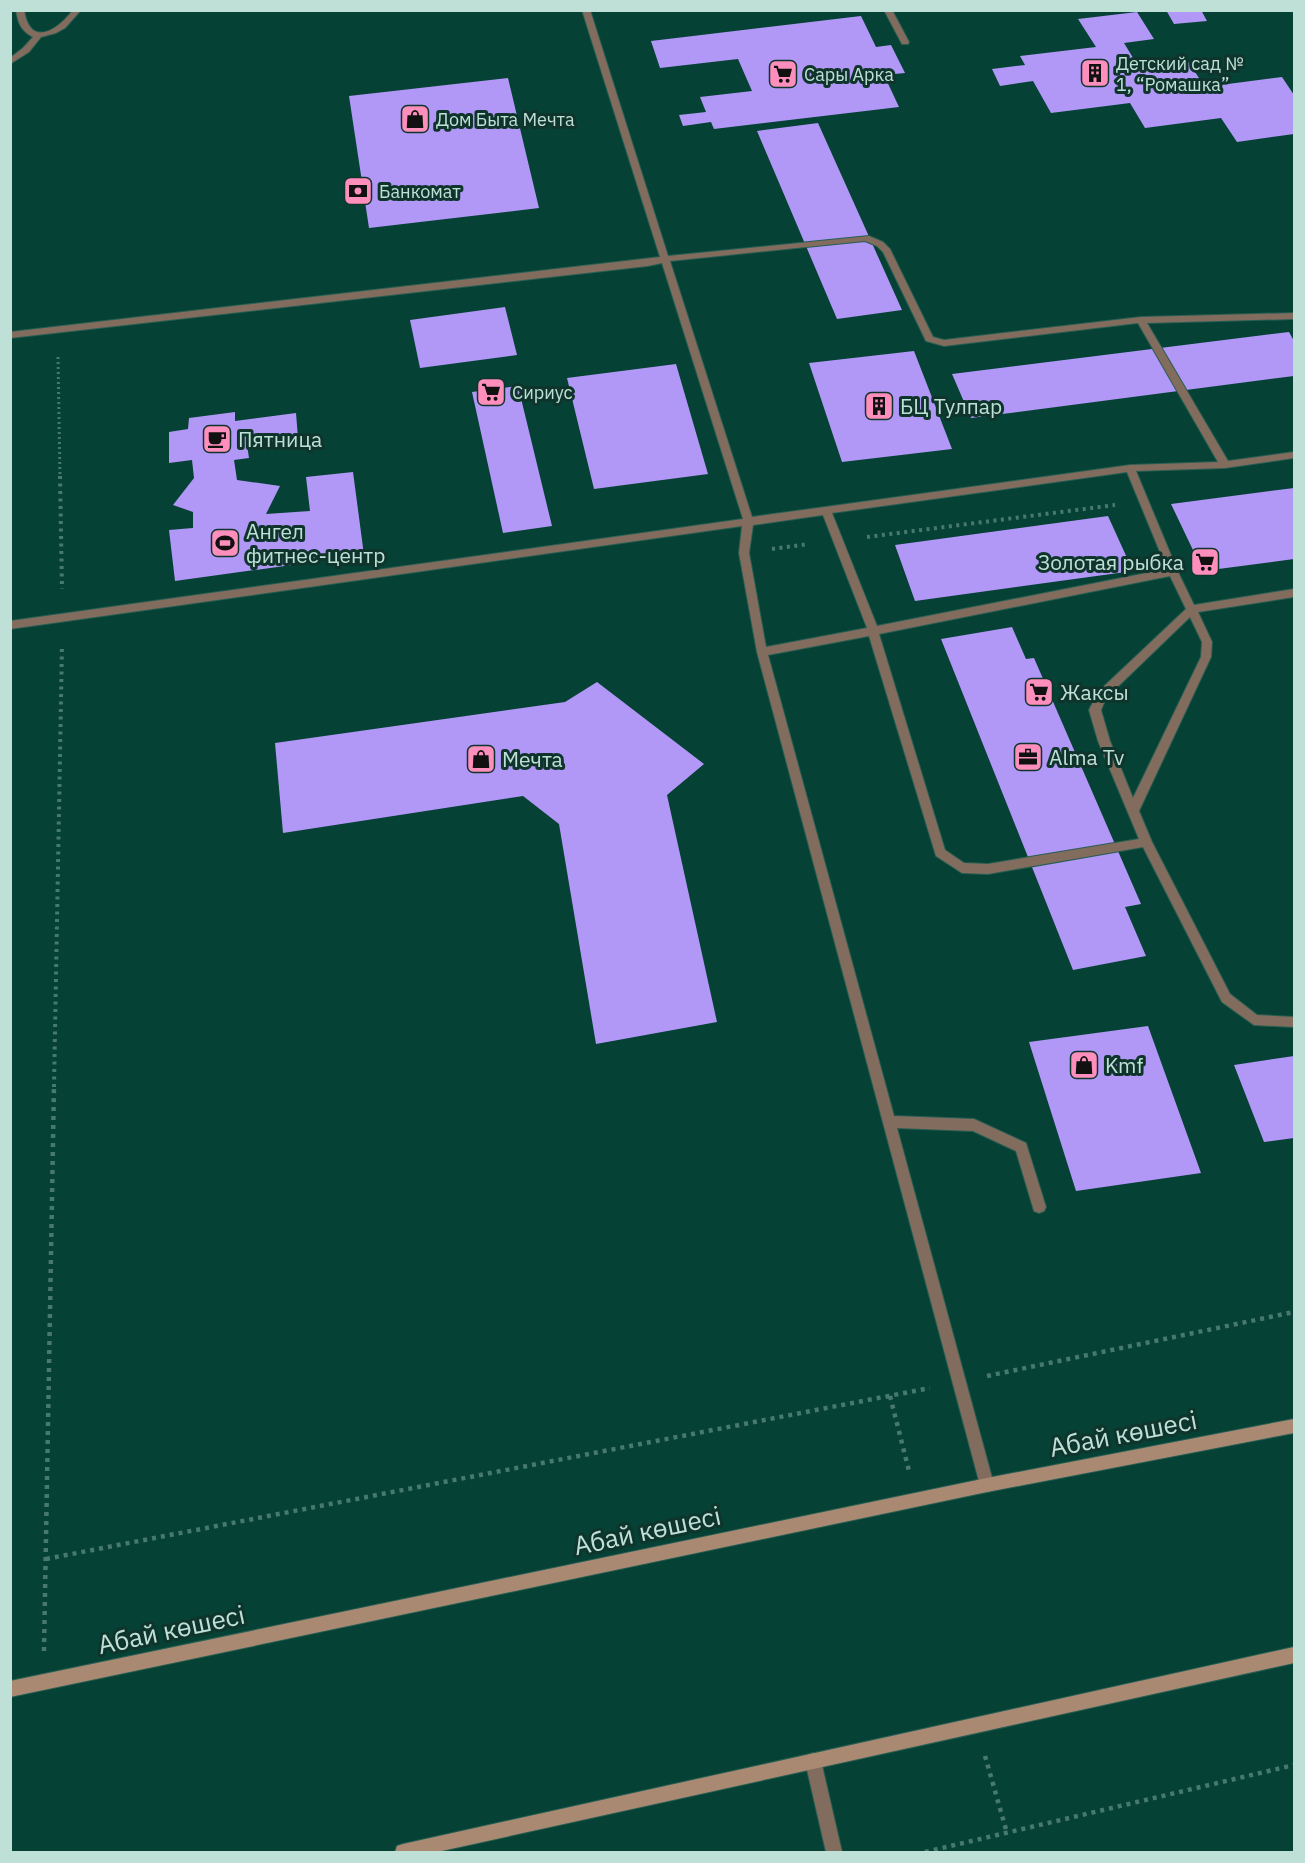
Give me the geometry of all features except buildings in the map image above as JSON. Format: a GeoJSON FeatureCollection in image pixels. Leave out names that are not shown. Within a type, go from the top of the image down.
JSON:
{"type":"FeatureCollection","features":[{"type":"Feature","properties":{"kind":"main road","name":"Абай көшесі"},"geometry":{"type":"LineString","coordinates":[[10,1689],[987,1485],[1294,1426]]}},
{"type":"Feature","properties":{"kind":"main road"},"geometry":{"type":"LineString","coordinates":[[403,1852],[1294,1655]]}},
{"type":"Feature","properties":{"kind":"lane"},"geometry":{"type":"LineString","coordinates":[[20,10],[20,23],[25,30],[39,35],[58,31],[69,22],[77,10]]}},
{"type":"Feature","properties":{"kind":"lane"},"geometry":{"type":"LineString","coordinates":[[586,10],[748,520],[744,553],[762,652],[987,1485]]}},
{"type":"Feature","properties":{"kind":"lane"},"geometry":{"type":"LineString","coordinates":[[888,10],[905,42]]}},
{"type":"Feature","properties":{"kind":"lane"},"geometry":{"type":"LineString","coordinates":[[10,62],[26,50],[39,35]]}},
{"type":"Feature","properties":{"kind":"lane"},"geometry":{"type":"LineString","coordinates":[[10,335],[866,238],[880,244],[888,251],[929,339],[944,343],[1141,320],[1294,316]]}},
{"type":"Feature","properties":{"kind":"lane"},"geometry":{"type":"LineString","coordinates":[[1141,320],[1225,465]]}},
{"type":"Feature","properties":{"kind":"lane"},"geometry":{"type":"LineString","coordinates":[[10,625],[1130,468],[1225,465],[1294,455]]}},
{"type":"Feature","properties":{"kind":"lane"},"geometry":{"type":"LineString","coordinates":[[1130,468],[1173,572],[1207,642],[1206,657],[1132,811]]}},
{"type":"Feature","properties":{"kind":"lane"},"geometry":{"type":"LineString","coordinates":[[826,510],[873,631],[940,853],[962,868],[988,869],[1146,842]]}},
{"type":"Feature","properties":{"kind":"lane"},"geometry":{"type":"LineString","coordinates":[[762,652],[1173,572]]}},
{"type":"Feature","properties":{"kind":"lane"},"geometry":{"type":"LineString","coordinates":[[1294,593],[1192,609],[1102,695],[1095,710],[1104,741],[1146,842],[1226,998],[1254,1020],[1294,1023]]}},
{"type":"Feature","properties":{"kind":"lane"},"geometry":{"type":"LineString","coordinates":[[889,1122],[974,1125],[1021,1147],[1039,1208]]}},
{"type":"Feature","properties":{"kind":"lane"},"geometry":{"type":"LineString","coordinates":[[813,1761],[834,1852]]}},
{"type":"Feature","properties":{"kind":"path"},"geometry":{"type":"LineString","coordinates":[[44,1682],[63,619],[58,328]]}},
{"type":"Feature","properties":{"kind":"path"},"geometry":{"type":"LineString","coordinates":[[744,553],[1144,502]]}},
{"type":"Feature","properties":{"kind":"path"},"geometry":{"type":"LineString","coordinates":[[46,1559],[890,1396],[1294,1312]]}},
{"type":"Feature","properties":{"kind":"path"},"geometry":{"type":"LineString","coordinates":[[890,1396],[917,1500]]}},
{"type":"Feature","properties":{"kind":"path"},"geometry":{"type":"LineString","coordinates":[[976,1726],[1007,1833]]}},
{"type":"Feature","properties":{"kind":"path"},"geometry":{"type":"LineString","coordinates":[[925,1852],[1294,1765]]}},
{"type":"Feature","properties":{"kind":"place","name":"Детский сад № 1, “Ромашка”"},"geometry":{"type":"Point","coordinates":[1095,73]}},
{"type":"Feature","properties":{"kind":"place","name":"Сары Арка"},"geometry":{"type":"Point","coordinates":[783,74]}},
{"type":"Feature","properties":{"kind":"place","name":"Дом Быта Мечта"},"geometry":{"type":"Point","coordinates":[415,119]}},
{"type":"Feature","properties":{"kind":"place","name":"Банкомат"},"geometry":{"type":"Point","coordinates":[358,191]}},
{"type":"Feature","properties":{"kind":"place","name":"Сириус"},"geometry":{"type":"Point","coordinates":[491,392]}},
{"type":"Feature","properties":{"kind":"place","name":"БЦ Тулпар"},"geometry":{"type":"Point","coordinates":[879,406]}},
{"type":"Feature","properties":{"kind":"place","name":"Пятница"},"geometry":{"type":"Point","coordinates":[217,439]}},
{"type":"Feature","properties":{"kind":"place","name":"Ангел фитнес-центр"},"geometry":{"type":"Point","coordinates":[225,543]}},
{"type":"Feature","properties":{"kind":"place","name":"Золотая рыбка"},"geometry":{"type":"Point","coordinates":[1205,562]}},
{"type":"Feature","properties":{"kind":"place","name":"Жаксы"},"geometry":{"type":"Point","coordinates":[1039,692]}},
{"type":"Feature","properties":{"kind":"place","name":"Alma Tv"},"geometry":{"type":"Point","coordinates":[1028,757]}},
{"type":"Feature","properties":{"kind":"place","name":"Мечта"},"geometry":{"type":"Point","coordinates":[481,759]}},
{"type":"Feature","properties":{"kind":"place","name":"Kmf"},"geometry":{"type":"Point","coordinates":[1084,1065]}}]}
